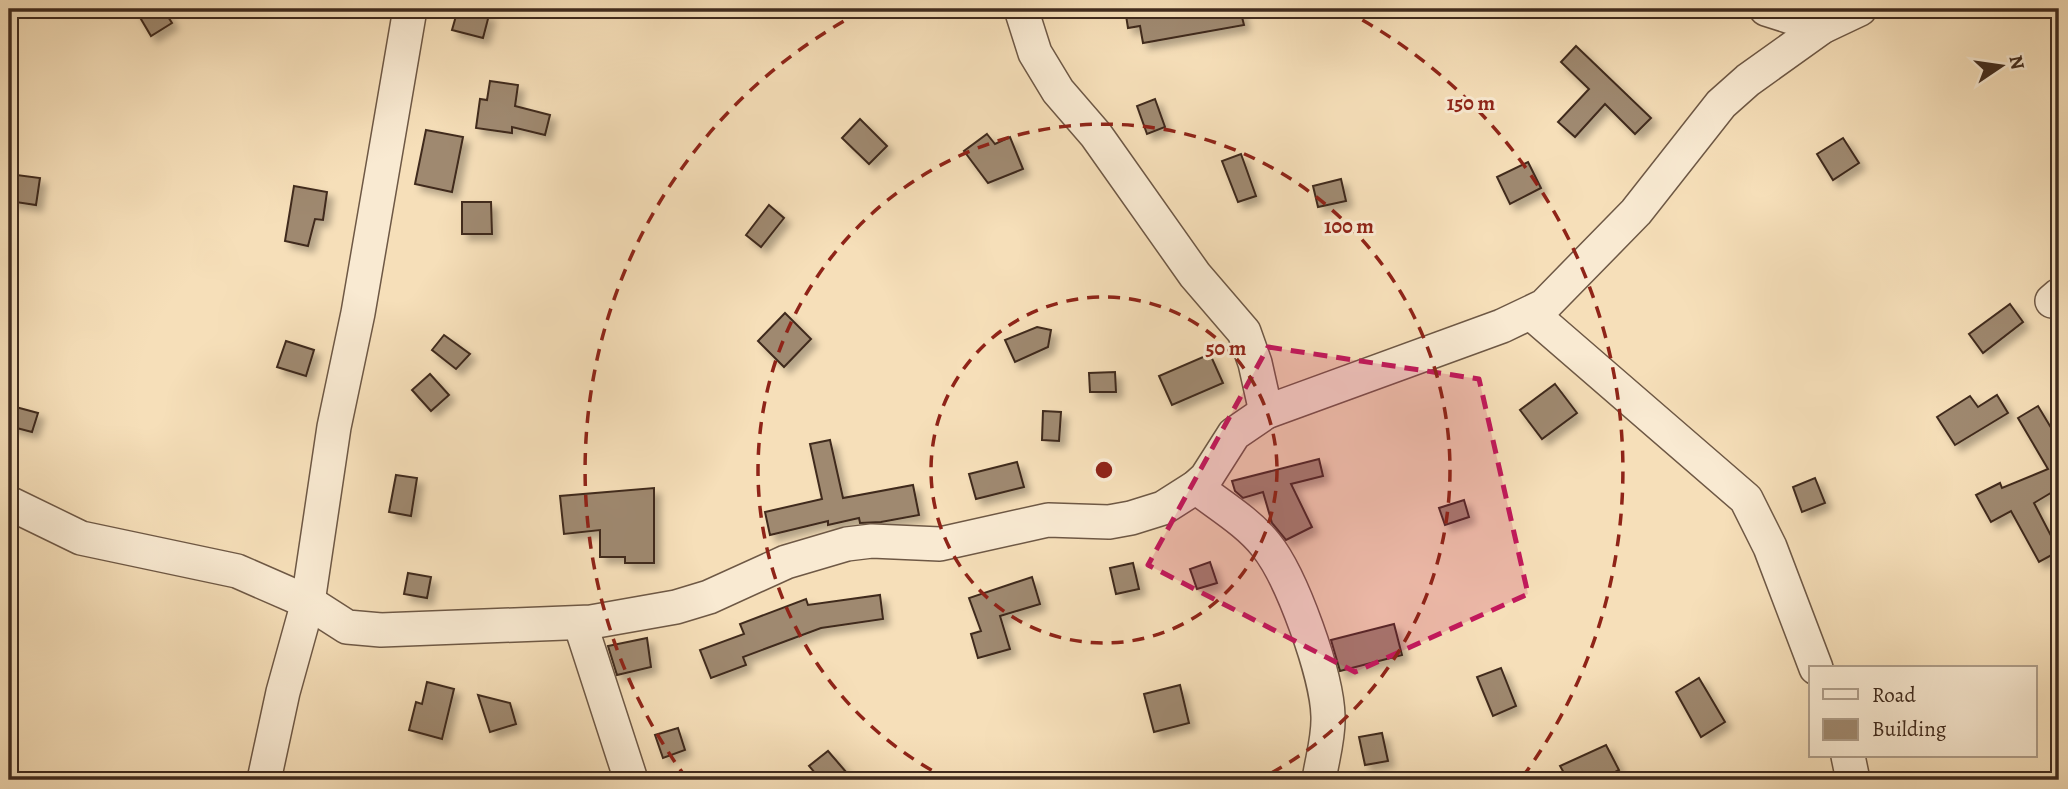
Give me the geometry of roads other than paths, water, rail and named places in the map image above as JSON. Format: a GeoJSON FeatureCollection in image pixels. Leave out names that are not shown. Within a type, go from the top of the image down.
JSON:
{"type":"FeatureCollection","features":[{"type":"Feature","properties":{"kind":"street"},"geometry":{"type":"LineString","coordinates":[[264,780],[283,692],[308,602],[334,427],[358,313],[410,9]]}},
{"type":"Feature","properties":{"kind":"street"},"geometry":{"type":"LineString","coordinates":[[1021,9],[1035,53],[1058,91],[1096,135],[1195,275],[1244,332],[1266,412]]}},
{"type":"Feature","properties":{"kind":"street"},"geometry":{"type":"LineString","coordinates":[[1766,9],[1822,27]]}},
{"type":"Feature","properties":{"kind":"street"},"geometry":{"type":"LineString","coordinates":[[9,503],[81,538],[237,571],[308,602],[347,627],[364,630],[580,623],[676,607],[709,597],[797,558],[847,544],[886,541],[940,544],[966,541],[1048,520],[1109,522],[1163,508],[1206,478],[1234,434],[1266,412],[1531,313],[1560,293],[1636,212],[1721,104],[1748,80],[1822,27],[1860,9]]}},
{"type":"Feature","properties":{"kind":"street"},"geometry":{"type":"LineString","coordinates":[[1531,313],[1746,499],[1770,547],[1815,666]]}},
{"type":"Feature","properties":{"kind":"street"},"geometry":{"type":"LineString","coordinates":[[1196,487],[1266,545],[1278,563],[1298,610],[1324,688],[1328,716],[1320,780]]}},
{"type":"Feature","properties":{"kind":"street"},"geometry":{"type":"LineString","coordinates":[[580,623],[631,780]]}},
{"type":"Feature","properties":{"kind":"street"},"geometry":{"type":"LineString","coordinates":[[1848,758],[1853,780]]}}]}
